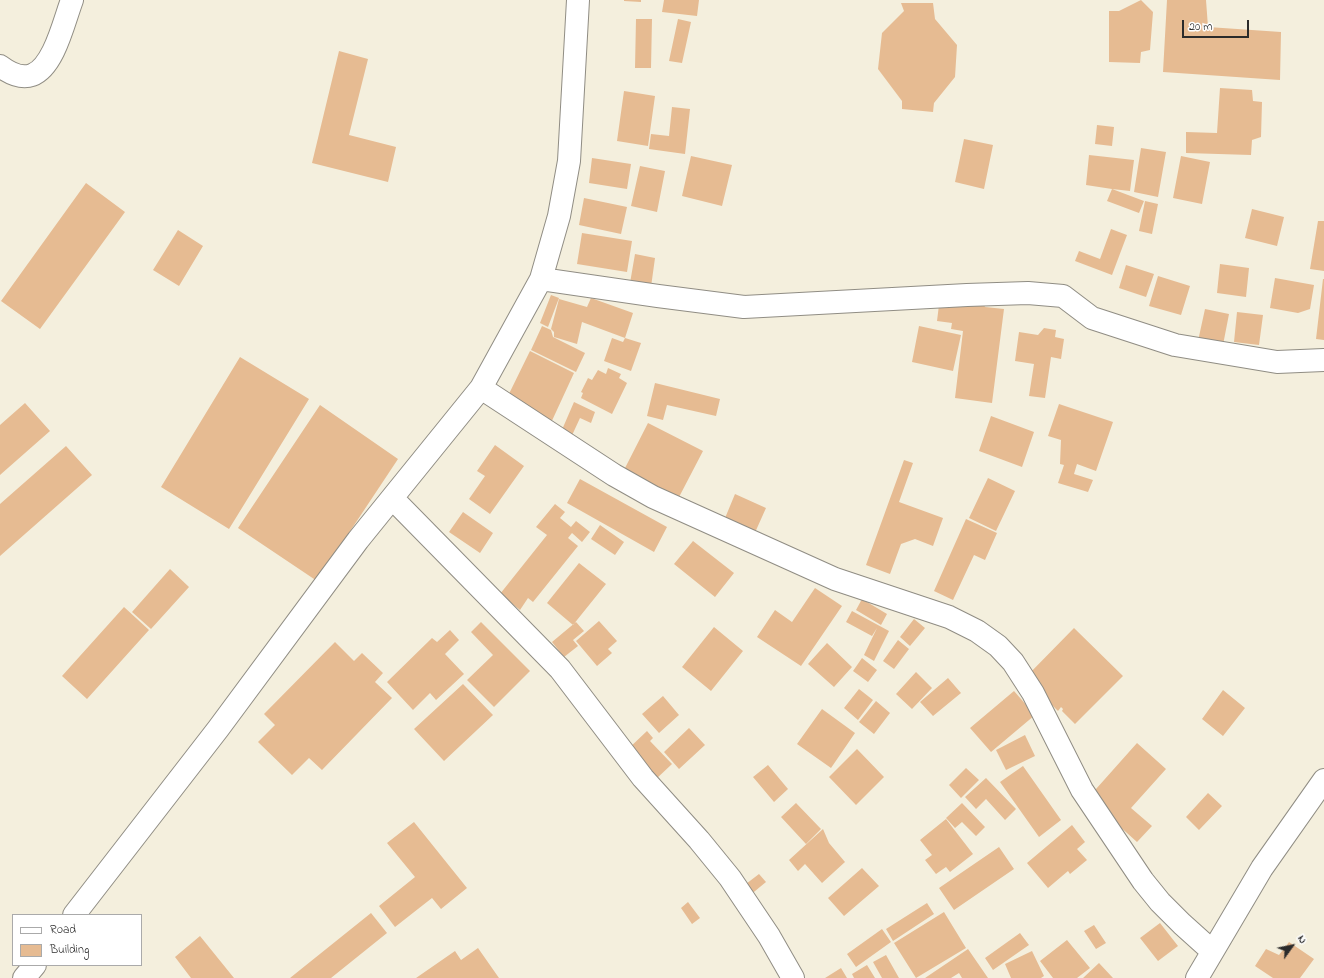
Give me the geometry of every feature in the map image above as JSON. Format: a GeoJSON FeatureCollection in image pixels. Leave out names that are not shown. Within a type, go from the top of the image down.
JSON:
{"type":"FeatureCollection","features":[{"type":"Feature","properties":{"kind":"street"},"geometry":{"type":"LineString","coordinates":[[0,66],[11,73],[31,76],[39,70],[50,59],[72,0]]}},
{"type":"Feature","properties":{"kind":"street"},"geometry":{"type":"LineString","coordinates":[[75,914],[218,729],[358,540],[393,499],[481,388],[541,278],[559,216],[569,161],[578,0]]}},
{"type":"Feature","properties":{"kind":"street"},"geometry":{"type":"LineString","coordinates":[[541,278],[658,296],[744,307],[967,295],[1028,293],[1063,296],[1092,318],[1175,345],[1277,362],[1324,360]]}},
{"type":"Feature","properties":{"kind":"street"},"geometry":{"type":"LineString","coordinates":[[481,388],[614,475],[653,497],[835,579],[949,617],[977,631],[998,646],[1012,662],[1033,693],[1082,790],[1143,881],[1160,902],[1212,951]]}},
{"type":"Feature","properties":{"kind":"street"},"geometry":{"type":"LineString","coordinates":[[393,499],[560,669],[643,778],[699,840],[730,878],[769,936],[793,978]]}},
{"type":"Feature","properties":{"kind":"street"},"geometry":{"type":"LineString","coordinates":[[1197,978],[1262,868],[1324,780]]}},
{"type":"Feature","properties":{"kind":"street"},"geometry":{"type":"LineString","coordinates":[[24,978],[34,966]]}},
{"type":"Feature","properties":{"kind":"building"},"geometry":{"type":"Polygon","coordinates":[[[641,0],[641,2],[624,1],[641,0]]]}},
{"type":"Feature","properties":{"kind":"building"},"geometry":{"type":"Polygon","coordinates":[[[664,0],[699,0],[697,16],[662,12],[664,0]]]}},
{"type":"Feature","properties":{"kind":"building"},"geometry":{"type":"Polygon","coordinates":[[[1141,0],[1153,12],[1150,50],[1141,52],[1140,63],[1109,62],[1109,11],[1119,11],[1141,0]]]}},
{"type":"Feature","properties":{"kind":"building"},"geometry":{"type":"Polygon","coordinates":[[[1167,0],[1206,0],[1208,27],[1281,32],[1280,80],[1163,72],[1167,0]]]}},
{"type":"Feature","properties":{"kind":"building"},"geometry":{"type":"Polygon","coordinates":[[[901,3],[933,3],[935,19],[957,45],[955,77],[934,103],[933,112],[902,109],[902,101],[878,69],[882,33],[904,11],[901,3]]]}},
{"type":"Feature","properties":{"kind":"building"},"geometry":{"type":"Polygon","coordinates":[[[636,19],[652,19],[651,68],[635,68],[636,19]]]}},
{"type":"Feature","properties":{"kind":"building"},"geometry":{"type":"Polygon","coordinates":[[[678,19],[691,22],[682,63],[669,61],[678,19]]]}},
{"type":"Feature","properties":{"kind":"building"},"geometry":{"type":"Polygon","coordinates":[[[339,51],[368,59],[349,135],[396,147],[388,182],[312,163],[339,51]]]}},
{"type":"Feature","properties":{"kind":"building"},"geometry":{"type":"Polygon","coordinates":[[[1220,88],[1252,90],[1253,101],[1262,102],[1261,137],[1252,140],[1251,155],[1186,153],[1186,132],[1217,133],[1220,88]]]}},
{"type":"Feature","properties":{"kind":"building"},"geometry":{"type":"Polygon","coordinates":[[[624,91],[655,96],[648,146],[617,141],[624,91]]]}},
{"type":"Feature","properties":{"kind":"building"},"geometry":{"type":"Polygon","coordinates":[[[672,107],[690,109],[685,154],[649,149],[651,134],[669,136],[672,107]]]}},
{"type":"Feature","properties":{"kind":"building"},"geometry":{"type":"Polygon","coordinates":[[[1097,125],[1114,127],[1112,146],[1095,144],[1097,125]]]}},
{"type":"Feature","properties":{"kind":"building"},"geometry":{"type":"Polygon","coordinates":[[[964,139],[993,145],[984,189],[955,182],[964,139]]]}},
{"type":"Feature","properties":{"kind":"building"},"geometry":{"type":"Polygon","coordinates":[[[1141,148],[1166,152],[1158,197],[1134,192],[1141,148]]]}},
{"type":"Feature","properties":{"kind":"building"},"geometry":{"type":"Polygon","coordinates":[[[1089,155],[1134,160],[1130,191],[1086,185],[1089,155]]]}},
{"type":"Feature","properties":{"kind":"building"},"geometry":{"type":"Polygon","coordinates":[[[691,156],[732,165],[722,206],[682,196],[691,156]]]}},
{"type":"Feature","properties":{"kind":"building"},"geometry":{"type":"Polygon","coordinates":[[[1181,156],[1210,162],[1202,204],[1173,198],[1181,156]]]}},
{"type":"Feature","properties":{"kind":"building"},"geometry":{"type":"Polygon","coordinates":[[[592,158],[631,164],[627,189],[589,183],[592,158]]]}},
{"type":"Feature","properties":{"kind":"building"},"geometry":{"type":"Polygon","coordinates":[[[640,166],[665,171],[657,212],[631,206],[640,166]]]}},
{"type":"Feature","properties":{"kind":"building"},"geometry":{"type":"Polygon","coordinates":[[[86,183],[125,212],[40,329],[1,301],[86,183]]]}},
{"type":"Feature","properties":{"kind":"building"},"geometry":{"type":"Polygon","coordinates":[[[1112,189],[1144,201],[1139,213],[1107,201],[1112,189]]]}},
{"type":"Feature","properties":{"kind":"building"},"geometry":{"type":"Polygon","coordinates":[[[584,198],[627,207],[621,234],[579,225],[584,198]]]}},
{"type":"Feature","properties":{"kind":"building"},"geometry":{"type":"Polygon","coordinates":[[[1145,201],[1158,204],[1152,234],[1139,231],[1145,201]]]}},
{"type":"Feature","properties":{"kind":"building"},"geometry":{"type":"Polygon","coordinates":[[[1252,209],[1284,217],[1277,246],[1245,238],[1252,209]]]}},
{"type":"Feature","properties":{"kind":"building"},"geometry":{"type":"Polygon","coordinates":[[[1318,221],[1324,221],[1324,271],[1310,269],[1318,221]]]}},
{"type":"Feature","properties":{"kind":"building"},"geometry":{"type":"Polygon","coordinates":[[[1111,229],[1127,235],[1112,275],[1075,261],[1079,251],[1100,259],[1111,229]]]}},
{"type":"Feature","properties":{"kind":"building"},"geometry":{"type":"Polygon","coordinates":[[[178,230],[203,246],[179,286],[153,270],[178,230]]]}},
{"type":"Feature","properties":{"kind":"building"},"geometry":{"type":"Polygon","coordinates":[[[582,233],[632,241],[627,272],[577,264],[582,233]]]}},
{"type":"Feature","properties":{"kind":"building"},"geometry":{"type":"Polygon","coordinates":[[[635,254],[655,258],[651,287],[630,283],[635,254]]]}},
{"type":"Feature","properties":{"kind":"building"},"geometry":{"type":"Polygon","coordinates":[[[1220,264],[1249,268],[1246,297],[1217,293],[1220,264]]]}},
{"type":"Feature","properties":{"kind":"building"},"geometry":{"type":"Polygon","coordinates":[[[1126,265],[1154,274],[1146,297],[1119,288],[1126,265]]]}},
{"type":"Feature","properties":{"kind":"building"},"geometry":{"type":"Polygon","coordinates":[[[1158,276],[1190,286],[1181,315],[1149,306],[1158,276]]]}},
{"type":"Feature","properties":{"kind":"building"},"geometry":{"type":"Polygon","coordinates":[[[1275,278],[1314,285],[1310,309],[1298,313],[1270,308],[1275,278]]]}},
{"type":"Feature","properties":{"kind":"building"},"geometry":{"type":"Polygon","coordinates":[[[1324,279],[1324,340],[1316,339],[1324,279]]]}},
{"type":"Feature","properties":{"kind":"building"},"geometry":{"type":"Polygon","coordinates":[[[551,295],[559,298],[548,327],[540,323],[551,295]]]}},
{"type":"Feature","properties":{"kind":"building"},"geometry":{"type":"Polygon","coordinates":[[[940,297],[961,305],[975,306],[975,301],[983,302],[985,307],[1004,309],[992,403],[955,398],[963,331],[951,329],[952,323],[937,321],[940,297]]]}},
{"type":"Feature","properties":{"kind":"building"},"geometry":{"type":"Polygon","coordinates":[[[591,298],[633,313],[625,338],[582,322],[577,344],[554,337],[554,332],[551,329],[559,299],[587,307],[591,298]]]}},
{"type":"Feature","properties":{"kind":"building"},"geometry":{"type":"Polygon","coordinates":[[[1205,309],[1229,314],[1223,345],[1198,341],[1205,309]]]}},
{"type":"Feature","properties":{"kind":"building"},"geometry":{"type":"Polygon","coordinates":[[[1237,312],[1263,315],[1259,345],[1234,342],[1237,312]]]}},
{"type":"Feature","properties":{"kind":"building"},"geometry":{"type":"Polygon","coordinates":[[[542,326],[551,330],[553,337],[585,353],[576,372],[531,350],[542,326]]]}},
{"type":"Feature","properties":{"kind":"building"},"geometry":{"type":"Polygon","coordinates":[[[919,326],[961,335],[953,371],[912,362],[919,326]]]}},
{"type":"Feature","properties":{"kind":"building"},"geometry":{"type":"Polygon","coordinates":[[[1044,328],[1056,330],[1055,337],[1064,339],[1061,359],[1051,357],[1045,398],[1029,396],[1034,364],[1015,361],[1019,332],[1038,335],[1044,328]]]}},
{"type":"Feature","properties":{"kind":"building"},"geometry":{"type":"Polygon","coordinates":[[[612,338],[623,342],[625,338],[641,343],[631,371],[604,361],[612,338]]]}},
{"type":"Feature","properties":{"kind":"building"},"geometry":{"type":"Polygon","coordinates":[[[530,351],[574,373],[550,425],[505,402],[530,351]]]}},
{"type":"Feature","properties":{"kind":"building"},"geometry":{"type":"Polygon","coordinates":[[[240,357],[309,399],[229,529],[161,487],[240,357]]]}},
{"type":"Feature","properties":{"kind":"building"},"geometry":{"type":"Polygon","coordinates":[[[608,368],[621,374],[619,378],[627,383],[612,414],[581,398],[583,393],[581,392],[588,378],[592,380],[598,370],[606,374],[608,368]]]}},
{"type":"Feature","properties":{"kind":"building"},"geometry":{"type":"Polygon","coordinates":[[[655,383],[720,399],[716,416],[667,405],[663,420],[647,416],[655,383]]]}},
{"type":"Feature","properties":{"kind":"building"},"geometry":{"type":"Polygon","coordinates":[[[574,402],[595,412],[591,423],[580,418],[568,444],[558,439],[574,402]]]}},
{"type":"Feature","properties":{"kind":"building"},"geometry":{"type":"Polygon","coordinates":[[[25,403],[50,431],[0,475],[0,425],[25,403]]]}},
{"type":"Feature","properties":{"kind":"building"},"geometry":{"type":"Polygon","coordinates":[[[1059,404],[1113,422],[1096,471],[1077,464],[1074,474],[1093,480],[1088,492],[1058,483],[1064,465],[1060,464],[1061,440],[1048,436],[1059,404]]]}},
{"type":"Feature","properties":{"kind":"building"},"geometry":{"type":"Polygon","coordinates":[[[320,405],[398,459],[317,581],[238,528],[320,405]]]}},
{"type":"Feature","properties":{"kind":"building"},"geometry":{"type":"Polygon","coordinates":[[[991,416],[1034,432],[1022,467],[979,451],[991,416]]]}},
{"type":"Feature","properties":{"kind":"building"},"geometry":{"type":"Polygon","coordinates":[[[648,423],[703,451],[678,499],[624,470],[648,423]]]}},
{"type":"Feature","properties":{"kind":"building"},"geometry":{"type":"Polygon","coordinates":[[[495,445],[524,466],[490,514],[469,499],[485,476],[477,471],[495,445]]]}},
{"type":"Feature","properties":{"kind":"building"},"geometry":{"type":"Polygon","coordinates":[[[66,446],[92,475],[0,556],[0,504],[66,446]]]}},
{"type":"Feature","properties":{"kind":"building"},"geometry":{"type":"Polygon","coordinates":[[[904,460],[913,463],[899,502],[943,518],[933,546],[915,539],[901,544],[890,574],[866,565],[904,460]]]}},
{"type":"Feature","properties":{"kind":"building"},"geometry":{"type":"Polygon","coordinates":[[[988,478],[1015,491],[996,531],[969,518],[988,478]]]}},
{"type":"Feature","properties":{"kind":"building"},"geometry":{"type":"Polygon","coordinates":[[[580,479],[667,527],[654,552],[567,503],[580,479]]]}},
{"type":"Feature","properties":{"kind":"building"},"geometry":{"type":"Polygon","coordinates":[[[735,494],[766,508],[753,537],[723,523],[735,494]]]}},
{"type":"Feature","properties":{"kind":"building"},"geometry":{"type":"Polygon","coordinates":[[[555,504],[565,512],[560,518],[571,527],[576,521],[590,532],[582,542],[572,533],[568,538],[578,546],[533,602],[528,598],[520,610],[500,594],[547,535],[536,527],[555,504]]]}},
{"type":"Feature","properties":{"kind":"building"},"geometry":{"type":"Polygon","coordinates":[[[463,512],[493,533],[480,553],[449,532],[463,512]]]}},
{"type":"Feature","properties":{"kind":"building"},"geometry":{"type":"Polygon","coordinates":[[[966,519],[997,533],[985,560],[974,555],[953,600],[934,591],[966,519]]]}},
{"type":"Feature","properties":{"kind":"building"},"geometry":{"type":"Polygon","coordinates":[[[600,525],[624,542],[615,555],[591,539],[600,525]]]}},
{"type":"Feature","properties":{"kind":"building"},"geometry":{"type":"Polygon","coordinates":[[[693,541],[734,573],[715,597],[674,564],[693,541]]]}},
{"type":"Feature","properties":{"kind":"building"},"geometry":{"type":"Polygon","coordinates":[[[579,563],[606,584],[573,625],[547,603],[579,563]]]}},
{"type":"Feature","properties":{"kind":"building"},"geometry":{"type":"Polygon","coordinates":[[[170,569],[189,587],[151,629],[132,612],[170,569]]]}},
{"type":"Feature","properties":{"kind":"building"},"geometry":{"type":"Polygon","coordinates":[[[815,588],[842,606],[801,666],[757,637],[775,610],[792,622],[815,588]]]}},
{"type":"Feature","properties":{"kind":"building"},"geometry":{"type":"Polygon","coordinates":[[[862,599],[887,614],[881,625],[856,610],[862,599]]]}},
{"type":"Feature","properties":{"kind":"building"},"geometry":{"type":"Polygon","coordinates":[[[124,607],[149,630],[87,699],[62,676],[124,607]]]}},
{"type":"Feature","properties":{"kind":"building"},"geometry":{"type":"Polygon","coordinates":[[[852,611],[889,631],[874,661],[864,655],[877,628],[872,636],[846,622],[852,611]]]}},
{"type":"Feature","properties":{"kind":"building"},"geometry":{"type":"Polygon","coordinates":[[[914,619],[925,628],[910,646],[900,637],[914,619]]]}},
{"type":"Feature","properties":{"kind":"building"},"geometry":{"type":"Polygon","coordinates":[[[599,621],[617,641],[608,649],[612,653],[597,666],[576,641],[599,621]]]}},
{"type":"Feature","properties":{"kind":"building"},"geometry":{"type":"Polygon","coordinates":[[[481,622],[530,671],[494,707],[467,680],[493,655],[471,632],[481,622]]]}},
{"type":"Feature","properties":{"kind":"building"},"geometry":{"type":"Polygon","coordinates":[[[576,622],[584,631],[573,640],[578,646],[564,657],[552,642],[576,622]]]}},
{"type":"Feature","properties":{"kind":"building"},"geometry":{"type":"Polygon","coordinates":[[[714,627],[743,651],[711,691],[682,667],[714,627]]]}},
{"type":"Feature","properties":{"kind":"building"},"geometry":{"type":"Polygon","coordinates":[[[1074,628],[1123,676],[1075,724],[1062,711],[1063,709],[1061,707],[1058,711],[1025,678],[1074,628]]]}},
{"type":"Feature","properties":{"kind":"building"},"geometry":{"type":"Polygon","coordinates":[[[450,630],[459,640],[445,654],[464,674],[436,700],[430,693],[413,710],[387,682],[432,638],[437,642],[450,630]]]}},
{"type":"Feature","properties":{"kind":"building"},"geometry":{"type":"Polygon","coordinates":[[[898,640],[909,649],[894,669],[883,661],[898,640]]]}},
{"type":"Feature","properties":{"kind":"building"},"geometry":{"type":"Polygon","coordinates":[[[335,642],[354,661],[362,653],[383,673],[375,682],[392,698],[322,770],[309,758],[292,775],[258,742],[275,725],[264,714],[335,642]]]}},
{"type":"Feature","properties":{"kind":"building"},"geometry":{"type":"Polygon","coordinates":[[[827,643],[852,667],[834,687],[808,664],[827,643]]]}},
{"type":"Feature","properties":{"kind":"building"},"geometry":{"type":"Polygon","coordinates":[[[862,658],[877,670],[868,682],[853,671],[862,658]]]}},
{"type":"Feature","properties":{"kind":"building"},"geometry":{"type":"Polygon","coordinates":[[[916,672],[932,688],[912,709],[896,694],[916,672]]]}},
{"type":"Feature","properties":{"kind":"building"},"geometry":{"type":"Polygon","coordinates":[[[948,678],[961,693],[933,716],[920,702],[948,678]]]}},
{"type":"Feature","properties":{"kind":"building"},"geometry":{"type":"Polygon","coordinates":[[[463,684],[493,715],[444,761],[414,729],[463,684]]]}},
{"type":"Feature","properties":{"kind":"building"},"geometry":{"type":"Polygon","coordinates":[[[859,689],[873,700],[858,720],[844,708],[859,689]]]}},
{"type":"Feature","properties":{"kind":"building"},"geometry":{"type":"Polygon","coordinates":[[[1223,690],[1245,708],[1223,736],[1202,719],[1223,690]]]}},
{"type":"Feature","properties":{"kind":"building"},"geometry":{"type":"Polygon","coordinates":[[[1014,691],[1035,715],[991,752],[970,728],[1014,691]]]}},
{"type":"Feature","properties":{"kind":"building"},"geometry":{"type":"Polygon","coordinates":[[[663,696],[679,715],[659,733],[642,714],[663,696]]]}},
{"type":"Feature","properties":{"kind":"building"},"geometry":{"type":"Polygon","coordinates":[[[876,701],[890,713],[874,734],[859,722],[876,701]]]}},
{"type":"Feature","properties":{"kind":"building"},"geometry":{"type":"Polygon","coordinates":[[[822,709],[855,733],[831,768],[797,744],[822,709]]]}},
{"type":"Feature","properties":{"kind":"building"},"geometry":{"type":"Polygon","coordinates":[[[689,728],[705,745],[679,769],[664,752],[689,728]]]}},
{"type":"Feature","properties":{"kind":"building"},"geometry":{"type":"Polygon","coordinates":[[[647,731],[653,738],[650,741],[672,764],[655,780],[627,750],[647,731]]]}},
{"type":"Feature","properties":{"kind":"building"},"geometry":{"type":"Polygon","coordinates":[[[1025,735],[1035,756],[1006,770],[996,750],[1025,735]]]}},
{"type":"Feature","properties":{"kind":"building"},"geometry":{"type":"Polygon","coordinates":[[[1137,743],[1166,769],[1131,808],[1152,826],[1137,842],[1088,798],[1137,743]]]}},
{"type":"Feature","properties":{"kind":"building"},"geometry":{"type":"Polygon","coordinates":[[[857,749],[884,777],[856,805],[829,777],[857,749]]]}},
{"type":"Feature","properties":{"kind":"building"},"geometry":{"type":"Polygon","coordinates":[[[768,765],[788,789],[774,802],[753,777],[768,765]]]}},
{"type":"Feature","properties":{"kind":"building"},"geometry":{"type":"Polygon","coordinates":[[[1023,766],[1061,820],[1039,837],[1000,782],[1023,766]]]}},
{"type":"Feature","properties":{"kind":"building"},"geometry":{"type":"Polygon","coordinates":[[[966,768],[979,780],[961,798],[949,785],[966,768]]]}},
{"type":"Feature","properties":{"kind":"building"},"geometry":{"type":"Polygon","coordinates":[[[986,778],[1016,809],[1005,820],[986,799],[976,809],[965,797],[986,778]]]}},
{"type":"Feature","properties":{"kind":"building"},"geometry":{"type":"Polygon","coordinates":[[[1208,793],[1222,806],[1199,830],[1186,817],[1208,793]]]}},
{"type":"Feature","properties":{"kind":"building"},"geometry":{"type":"Polygon","coordinates":[[[796,803],[821,829],[806,844],[781,817],[796,803]]]}},
{"type":"Feature","properties":{"kind":"building"},"geometry":{"type":"Polygon","coordinates":[[[962,803],[985,827],[976,836],[962,822],[955,828],[946,818],[962,803]]]}},
{"type":"Feature","properties":{"kind":"building"},"geometry":{"type":"Polygon","coordinates":[[[946,819],[973,854],[950,872],[946,867],[936,874],[925,860],[932,855],[920,840],[946,819]]]}},
{"type":"Feature","properties":{"kind":"building"},"geometry":{"type":"Polygon","coordinates":[[[414,822],[467,888],[441,909],[432,898],[395,927],[379,906],[415,877],[387,843],[414,822]]]}},
{"type":"Feature","properties":{"kind":"building"},"geometry":{"type":"Polygon","coordinates":[[[1072,825],[1085,842],[1077,849],[1087,860],[1070,874],[1068,871],[1048,888],[1027,863],[1072,825]]]}},
{"type":"Feature","properties":{"kind":"building"},"geometry":{"type":"Polygon","coordinates":[[[823,829],[829,843],[845,862],[822,883],[805,864],[798,871],[789,860],[823,829]]]}},
{"type":"Feature","properties":{"kind":"building"},"geometry":{"type":"Polygon","coordinates":[[[999,847],[1014,869],[954,910],[939,888],[999,847]]]}},
{"type":"Feature","properties":{"kind":"building"},"geometry":{"type":"Polygon","coordinates":[[[862,868],[879,886],[844,916],[828,898],[862,868]]]}},
{"type":"Feature","properties":{"kind":"building"},"geometry":{"type":"Polygon","coordinates":[[[759,874],[766,882],[749,896],[742,887],[759,874]]]}},
{"type":"Feature","properties":{"kind":"building"},"geometry":{"type":"Polygon","coordinates":[[[688,902],[700,918],[692,924],[681,908],[688,902]]]}},
{"type":"Feature","properties":{"kind":"building"},"geometry":{"type":"Polygon","coordinates":[[[927,903],[934,914],[893,941],[886,929],[927,903]]]}},
{"type":"Feature","properties":{"kind":"building"},"geometry":{"type":"Polygon","coordinates":[[[944,912],[966,948],[916,978],[894,943],[944,912]]]}},
{"type":"Feature","properties":{"kind":"building"},"geometry":{"type":"Polygon","coordinates":[[[371,913],[387,933],[331,978],[290,978],[371,913]]]}},
{"type":"Feature","properties":{"kind":"building"},"geometry":{"type":"Polygon","coordinates":[[[1160,923],[1178,946],[1158,961],[1140,938],[1160,923]]]}},
{"type":"Feature","properties":{"kind":"building"},"geometry":{"type":"Polygon","coordinates":[[[1094,925],[1106,943],[1096,949],[1084,931],[1094,925]]]}},
{"type":"Feature","properties":{"kind":"building"},"geometry":{"type":"Polygon","coordinates":[[[882,929],[891,942],[856,967],[847,954],[882,929]]]}},
{"type":"Feature","properties":{"kind":"building"},"geometry":{"type":"Polygon","coordinates":[[[1020,933],[1029,945],[993,970],[985,958],[1020,933]]]}},
{"type":"Feature","properties":{"kind":"building"},"geometry":{"type":"Polygon","coordinates":[[[200,936],[234,978],[191,978],[175,957],[200,936]]]}},
{"type":"Feature","properties":{"kind":"building"},"geometry":{"type":"Polygon","coordinates":[[[1067,940],[1090,968],[1077,978],[1053,978],[1040,961],[1067,940]]]}},
{"type":"Feature","properties":{"kind":"building"},"geometry":{"type":"Polygon","coordinates":[[[1289,942],[1314,959],[1300,978],[1273,978],[1255,966],[1266,949],[1279,955],[1289,942]]]}},
{"type":"Feature","properties":{"kind":"building"},"geometry":{"type":"Polygon","coordinates":[[[478,948],[499,978],[416,978],[455,951],[461,960],[478,948]]]}},
{"type":"Feature","properties":{"kind":"building"},"geometry":{"type":"Polygon","coordinates":[[[968,949],[988,978],[962,978],[959,973],[951,978],[925,978],[968,949]]]}},
{"type":"Feature","properties":{"kind":"building"},"geometry":{"type":"Polygon","coordinates":[[[1032,951],[1044,976],[1041,978],[1011,978],[1005,964],[1032,951]]]}},
{"type":"Feature","properties":{"kind":"building"},"geometry":{"type":"Polygon","coordinates":[[[886,955],[899,978],[882,978],[873,962],[886,955]]]}},
{"type":"Feature","properties":{"kind":"building"},"geometry":{"type":"Polygon","coordinates":[[[1099,963],[1113,978],[1083,978],[1099,963]]]}},
{"type":"Feature","properties":{"kind":"building"},"geometry":{"type":"Polygon","coordinates":[[[867,965],[875,978],[854,978],[852,974],[867,965]]]}},
{"type":"Feature","properties":{"kind":"building"},"geometry":{"type":"Polygon","coordinates":[[[841,968],[847,978],[825,978],[841,968]]]}}]}
